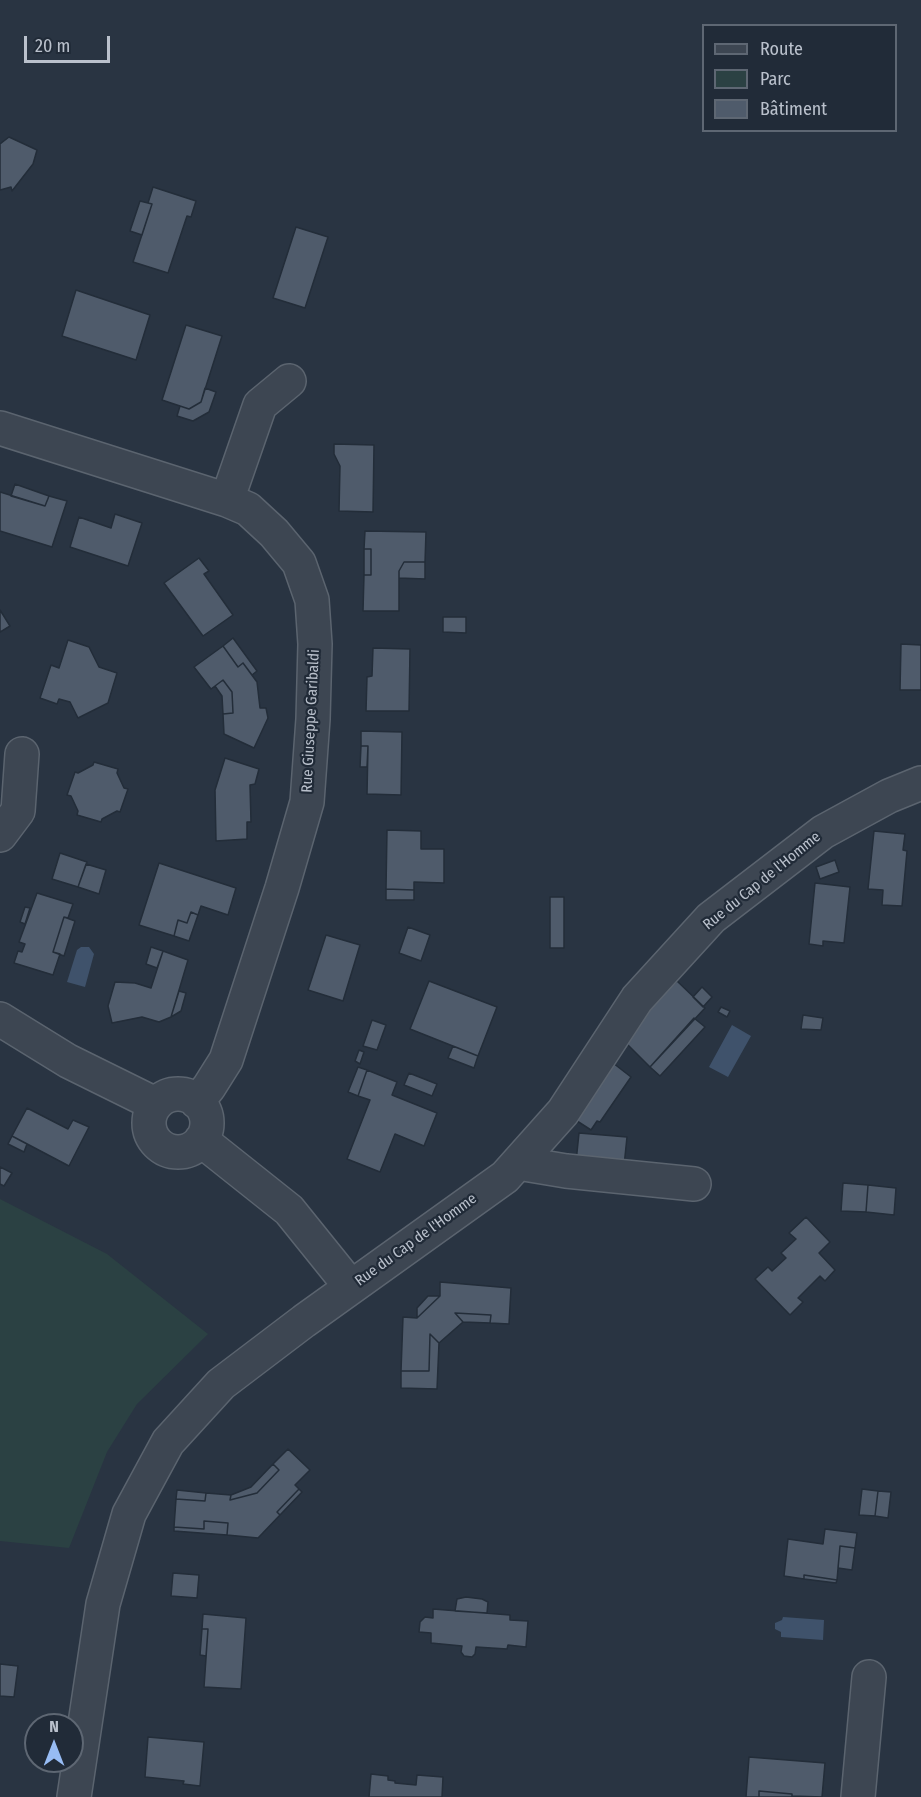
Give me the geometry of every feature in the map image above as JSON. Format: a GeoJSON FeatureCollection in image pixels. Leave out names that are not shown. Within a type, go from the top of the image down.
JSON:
{"type":"FeatureCollection","features":[{"type":"Feature","properties":{"kind":"street"},"geometry":{"type":"LineString","coordinates":[[227,500],[260,405],[289,381]]}},
{"type":"Feature","properties":{"kind":"street","name":"Rue Giuseppe Garibaldi"},"geometry":{"type":"LineString","coordinates":[[0,428],[227,500],[248,509],[274,533],[299,563],[312,600],[315,644],[307,802],[282,888],[226,1060],[197,1102]]}},
{"type":"Feature","properties":{"kind":"street"},"geometry":{"type":"LineString","coordinates":[[0,836],[18,810],[22,753]]}},
{"type":"Feature","properties":{"kind":"street","name":"Rue du Cap de l'Homme"},"geometry":{"type":"LineString","coordinates":[[74,1797],[103,1604],[129,1514],[168,1442],[221,1384],[351,1287],[505,1177],[563,1112],[636,999],[711,918],[823,832],[889,796],[921,783]]}},
{"type":"Feature","properties":{"kind":"street"},"geometry":{"type":"LineString","coordinates":[[0,1019],[68,1061],[155,1104]]}},
{"type":"Feature","properties":{"kind":"street"},"geometry":{"type":"LineString","coordinates":[[182,1094],[197,1102],[207,1121],[206,1131],[201,1140],[186,1151],[168,1150],[153,1139],[149,1121],[155,1104],[163,1098],[182,1094]]}},
{"type":"Feature","properties":{"kind":"street"},"geometry":{"type":"LineString","coordinates":[[201,1140],[289,1210],[351,1287]]}},
{"type":"Feature","properties":{"kind":"street"},"geometry":{"type":"LineString","coordinates":[[518,1162],[566,1171],[694,1184]]}},
{"type":"Feature","properties":{"kind":"street"},"geometry":{"type":"LineString","coordinates":[[858,1797],[869,1677]]}},
{"type":"Feature","properties":{"kind":"green space"},"geometry":{"type":"Polygon","coordinates":[[[0,1199],[107,1254],[208,1334],[137,1404],[107,1452],[69,1548],[0,1541],[0,1199]]]}},
{"type":"Feature","properties":{"kind":"water"},"geometry":{"type":"Polygon","coordinates":[[[81,947],[89,947],[94,954],[85,987],[67,982],[77,950],[81,947]]]}},
{"type":"Feature","properties":{"kind":"water"},"geometry":{"type":"Polygon","coordinates":[[[732,1025],[751,1036],[728,1077],[709,1067],[732,1025]]]}},
{"type":"Feature","properties":{"kind":"water"},"geometry":{"type":"Polygon","coordinates":[[[783,1617],[824,1620],[823,1640],[781,1637],[781,1632],[775,1629],[775,1623],[783,1617]]]}},
{"type":"Feature","properties":{"kind":"building"},"geometry":{"type":"Polygon","coordinates":[[[9,137],[37,150],[33,164],[12,191],[11,187],[0,190],[0,144],[9,137]]]}},
{"type":"Feature","properties":{"kind":"building"},"geometry":{"type":"Polygon","coordinates":[[[153,187],[196,201],[191,217],[187,216],[168,273],[133,262],[152,204],[148,203],[153,187]]]}},
{"type":"Feature","properties":{"kind":"building"},"geometry":{"type":"Polygon","coordinates":[[[140,201],[152,204],[142,235],[130,231],[140,201]]]}},
{"type":"Feature","properties":{"kind":"building"},"geometry":{"type":"Polygon","coordinates":[[[296,227],[328,237],[305,308],[273,298],[296,227]]]}},
{"type":"Feature","properties":{"kind":"building"},"geometry":{"type":"Polygon","coordinates":[[[76,290],[150,315],[136,360],[62,336],[76,290]]]}},
{"type":"Feature","properties":{"kind":"building"},"geometry":{"type":"Polygon","coordinates":[[[186,325],[222,336],[201,402],[189,409],[162,400],[186,325]]]}},
{"type":"Feature","properties":{"kind":"building"},"geometry":{"type":"Polygon","coordinates":[[[205,388],[216,392],[209,412],[193,421],[177,416],[180,406],[189,409],[201,402],[205,388]]]}},
{"type":"Feature","properties":{"kind":"building"},"geometry":{"type":"Polygon","coordinates":[[[334,444],[374,445],[373,512],[339,511],[340,466],[334,454],[334,444]]]}},
{"type":"Feature","properties":{"kind":"building"},"geometry":{"type":"Polygon","coordinates":[[[15,484],[49,496],[45,506],[11,496],[15,484]]]}},
{"type":"Feature","properties":{"kind":"building"},"geometry":{"type":"Polygon","coordinates":[[[0,492],[45,506],[49,496],[67,501],[52,547],[0,531],[0,492]]]}},
{"type":"Feature","properties":{"kind":"building"},"geometry":{"type":"Polygon","coordinates":[[[115,514],[142,523],[128,566],[70,547],[79,517],[111,528],[115,514]]]}},
{"type":"Feature","properties":{"kind":"building"},"geometry":{"type":"Polygon","coordinates":[[[365,531],[426,532],[425,562],[404,562],[399,571],[399,611],[363,611],[364,575],[371,575],[371,549],[364,549],[365,531]]]}},
{"type":"Feature","properties":{"kind":"building"},"geometry":{"type":"Polygon","coordinates":[[[364,549],[371,549],[371,575],[364,575],[364,549]]]}},
{"type":"Feature","properties":{"kind":"building"},"geometry":{"type":"Polygon","coordinates":[[[199,558],[209,571],[204,574],[233,615],[203,636],[164,583],[199,558]]]}},
{"type":"Feature","properties":{"kind":"building"},"geometry":{"type":"Polygon","coordinates":[[[404,562],[425,562],[425,579],[399,578],[399,571],[404,562]]]}},
{"type":"Feature","properties":{"kind":"building"},"geometry":{"type":"Polygon","coordinates":[[[0,610],[10,626],[0,632],[0,610]]]}},
{"type":"Feature","properties":{"kind":"building"},"geometry":{"type":"Polygon","coordinates":[[[443,617],[466,617],[466,633],[443,632],[443,617]]]}},
{"type":"Feature","properties":{"kind":"building"},"geometry":{"type":"Polygon","coordinates":[[[233,638],[257,671],[252,675],[243,663],[238,667],[223,646],[233,638]]]}},
{"type":"Feature","properties":{"kind":"building"},"geometry":{"type":"Polygon","coordinates":[[[68,640],[89,647],[99,667],[117,673],[108,703],[78,718],[70,702],[59,699],[57,704],[40,698],[51,665],[59,668],[68,640]]]}},
{"type":"Feature","properties":{"kind":"building"},"geometry":{"type":"Polygon","coordinates":[[[901,644],[921,645],[921,690],[900,690],[901,644]]]}},
{"type":"Feature","properties":{"kind":"building"},"geometry":{"type":"Polygon","coordinates":[[[223,646],[238,667],[243,663],[257,682],[260,708],[266,708],[268,718],[254,748],[224,734],[223,714],[233,713],[232,692],[223,680],[211,689],[194,667],[223,646]]]}},
{"type":"Feature","properties":{"kind":"building"},"geometry":{"type":"Polygon","coordinates":[[[373,648],[410,649],[409,711],[366,711],[367,677],[372,676],[373,648]]]}},
{"type":"Feature","properties":{"kind":"building"},"geometry":{"type":"Polygon","coordinates":[[[223,680],[232,692],[233,713],[223,714],[222,696],[215,686],[223,680]]]}},
{"type":"Feature","properties":{"kind":"building"},"geometry":{"type":"Polygon","coordinates":[[[361,731],[402,732],[401,795],[367,794],[368,746],[361,746],[361,731]]]}},
{"type":"Feature","properties":{"kind":"building"},"geometry":{"type":"Polygon","coordinates":[[[361,746],[368,746],[367,767],[360,767],[361,746]]]}},
{"type":"Feature","properties":{"kind":"building"},"geometry":{"type":"Polygon","coordinates":[[[225,758],[259,769],[255,784],[250,785],[251,822],[247,822],[247,839],[216,841],[215,790],[225,758]]]}},
{"type":"Feature","properties":{"kind":"building"},"geometry":{"type":"Polygon","coordinates":[[[94,762],[118,769],[117,773],[124,788],[128,789],[120,812],[117,811],[102,819],[101,822],[77,815],[78,811],[71,796],[67,795],[75,772],[78,773],[93,765],[94,762]]]}},
{"type":"Feature","properties":{"kind":"building"},"geometry":{"type":"Polygon","coordinates":[[[387,830],[421,831],[421,849],[444,849],[444,883],[414,882],[414,890],[386,889],[387,830]]]}},
{"type":"Feature","properties":{"kind":"building"},"geometry":{"type":"Polygon","coordinates":[[[874,831],[905,834],[903,850],[907,851],[902,906],[882,905],[883,890],[868,889],[874,831]]]}},
{"type":"Feature","properties":{"kind":"building"},"geometry":{"type":"Polygon","coordinates":[[[60,853],[87,862],[78,887],[52,879],[60,853]]]}},
{"type":"Feature","properties":{"kind":"building"},"geometry":{"type":"Polygon","coordinates":[[[835,860],[839,872],[820,879],[816,867],[835,860]]]}},
{"type":"Feature","properties":{"kind":"building"},"geometry":{"type":"Polygon","coordinates":[[[159,863],[236,888],[228,915],[201,906],[198,915],[191,912],[187,923],[178,920],[174,936],[139,925],[159,863]]]}},
{"type":"Feature","properties":{"kind":"building"},"geometry":{"type":"Polygon","coordinates":[[[86,864],[106,870],[99,894],[78,887],[86,864]]]}},
{"type":"Feature","properties":{"kind":"building"},"geometry":{"type":"Polygon","coordinates":[[[815,883],[850,887],[844,943],[823,941],[823,946],[809,944],[815,883]]]}},
{"type":"Feature","properties":{"kind":"building"},"geometry":{"type":"Polygon","coordinates":[[[386,889],[414,890],[414,900],[386,900],[386,889]]]}},
{"type":"Feature","properties":{"kind":"building"},"geometry":{"type":"Polygon","coordinates":[[[37,893],[73,904],[68,918],[64,917],[53,952],[60,954],[53,975],[14,963],[18,951],[22,952],[25,944],[19,942],[37,893]]]}},
{"type":"Feature","properties":{"kind":"building"},"geometry":{"type":"Polygon","coordinates":[[[550,897],[564,897],[564,948],[550,948],[550,897]]]}},
{"type":"Feature","properties":{"kind":"building"},"geometry":{"type":"Polygon","coordinates":[[[25,907],[30,908],[25,924],[20,922],[25,907]]]}},
{"type":"Feature","properties":{"kind":"building"},"geometry":{"type":"Polygon","coordinates":[[[191,912],[198,915],[189,941],[174,936],[178,920],[187,923],[191,912]]]}},
{"type":"Feature","properties":{"kind":"building"},"geometry":{"type":"Polygon","coordinates":[[[64,917],[75,921],[64,956],[53,952],[64,917]]]}},
{"type":"Feature","properties":{"kind":"building"},"geometry":{"type":"Polygon","coordinates":[[[408,927],[430,935],[421,961],[399,953],[408,927]]]}},
{"type":"Feature","properties":{"kind":"building"},"geometry":{"type":"Polygon","coordinates":[[[326,935],[360,945],[343,1001],[308,990],[326,935]]]}},
{"type":"Feature","properties":{"kind":"building"},"geometry":{"type":"Polygon","coordinates":[[[151,947],[163,951],[157,968],[146,964],[151,947]]]}},
{"type":"Feature","properties":{"kind":"building"},"geometry":{"type":"Polygon","coordinates":[[[163,951],[188,960],[171,1017],[159,1022],[142,1017],[112,1023],[108,1006],[115,982],[135,983],[151,988],[163,951]]]}},
{"type":"Feature","properties":{"kind":"building"},"geometry":{"type":"Polygon","coordinates":[[[429,981],[497,1007],[478,1056],[410,1029],[429,981]]]}},
{"type":"Feature","properties":{"kind":"building"},"geometry":{"type":"Polygon","coordinates":[[[677,981],[705,1008],[650,1067],[622,1039],[663,993],[677,981]]]}},
{"type":"Feature","properties":{"kind":"building"},"geometry":{"type":"Polygon","coordinates":[[[702,987],[712,997],[703,1007],[693,997],[702,987]]]}},
{"type":"Feature","properties":{"kind":"building"},"geometry":{"type":"Polygon","coordinates":[[[179,991],[186,993],[181,1011],[171,1017],[179,991]]]}},
{"type":"Feature","properties":{"kind":"building"},"geometry":{"type":"Polygon","coordinates":[[[721,1007],[730,1011],[727,1017],[718,1012],[721,1007]]]}},
{"type":"Feature","properties":{"kind":"building"},"geometry":{"type":"Polygon","coordinates":[[[803,1015],[823,1018],[821,1030],[801,1029],[803,1015]]]}},
{"type":"Feature","properties":{"kind":"building"},"geometry":{"type":"Polygon","coordinates":[[[694,1018],[705,1027],[660,1076],[650,1067],[694,1018]]]}},
{"type":"Feature","properties":{"kind":"building"},"geometry":{"type":"Polygon","coordinates":[[[372,1020],[386,1025],[377,1050],[363,1046],[372,1020]]]}},
{"type":"Feature","properties":{"kind":"building"},"geometry":{"type":"Polygon","coordinates":[[[453,1046],[478,1056],[474,1068],[448,1058],[453,1046]]]}},
{"type":"Feature","properties":{"kind":"building"},"geometry":{"type":"Polygon","coordinates":[[[359,1050],[364,1052],[360,1064],[355,1061],[359,1050]]]}},
{"type":"Feature","properties":{"kind":"building"},"geometry":{"type":"Polygon","coordinates":[[[613,1063],[631,1077],[600,1122],[597,1121],[591,1130],[574,1119],[613,1063]]]}},
{"type":"Feature","properties":{"kind":"building"},"geometry":{"type":"Polygon","coordinates":[[[358,1067],[367,1070],[358,1096],[348,1092],[358,1067]]]}},
{"type":"Feature","properties":{"kind":"building"},"geometry":{"type":"Polygon","coordinates":[[[367,1070],[397,1082],[392,1095],[437,1113],[424,1146],[395,1134],[380,1172],[347,1159],[370,1100],[358,1096],[367,1070]]]}},
{"type":"Feature","properties":{"kind":"building"},"geometry":{"type":"Polygon","coordinates":[[[409,1073],[437,1084],[432,1096],[404,1085],[409,1073]]]}},
{"type":"Feature","properties":{"kind":"building"},"geometry":{"type":"Polygon","coordinates":[[[27,1108],[68,1129],[73,1120],[89,1127],[69,1166],[12,1136],[27,1108]]]}},
{"type":"Feature","properties":{"kind":"building"},"geometry":{"type":"Polygon","coordinates":[[[579,1133],[627,1137],[624,1166],[576,1162],[579,1133]]]}},
{"type":"Feature","properties":{"kind":"building"},"geometry":{"type":"Polygon","coordinates":[[[12,1136],[27,1144],[24,1152],[8,1144],[12,1136]]]}},
{"type":"Feature","properties":{"kind":"building"},"geometry":{"type":"Polygon","coordinates":[[[0,1167],[12,1173],[4,1186],[0,1184],[0,1167]]]}},
{"type":"Feature","properties":{"kind":"building"},"geometry":{"type":"Polygon","coordinates":[[[843,1183],[868,1185],[866,1212],[841,1211],[843,1183]]]}},
{"type":"Feature","properties":{"kind":"building"},"geometry":{"type":"Polygon","coordinates":[[[868,1185],[896,1188],[894,1215],[866,1212],[868,1185]]]}},
{"type":"Feature","properties":{"kind":"building"},"geometry":{"type":"Polygon","coordinates":[[[806,1217],[830,1242],[819,1253],[835,1270],[825,1281],[820,1276],[798,1298],[803,1302],[790,1315],[755,1279],[768,1267],[772,1271],[786,1258],[781,1253],[796,1239],[789,1233],[806,1217]]]}},
{"type":"Feature","properties":{"kind":"building"},"geometry":{"type":"Polygon","coordinates":[[[440,1282],[511,1288],[509,1324],[490,1323],[491,1315],[455,1313],[463,1322],[439,1343],[430,1334],[429,1371],[401,1371],[403,1317],[417,1318],[440,1296],[440,1282]]]}},
{"type":"Feature","properties":{"kind":"building"},"geometry":{"type":"Polygon","coordinates":[[[428,1296],[440,1296],[417,1318],[417,1308],[428,1296]]]}},
{"type":"Feature","properties":{"kind":"building"},"geometry":{"type":"Polygon","coordinates":[[[455,1313],[491,1315],[490,1323],[463,1322],[455,1313]]]}},
{"type":"Feature","properties":{"kind":"building"},"geometry":{"type":"Polygon","coordinates":[[[430,1334],[439,1343],[437,1389],[401,1388],[401,1371],[429,1371],[430,1334]]]}},
{"type":"Feature","properties":{"kind":"building"},"geometry":{"type":"Polygon","coordinates":[[[288,1449],[310,1470],[295,1485],[299,1489],[277,1512],[280,1515],[258,1538],[227,1535],[228,1523],[204,1521],[204,1529],[174,1527],[176,1499],[205,1501],[206,1493],[231,1495],[230,1500],[257,1493],[279,1470],[273,1464],[288,1449]]]}},
{"type":"Feature","properties":{"kind":"building"},"geometry":{"type":"Polygon","coordinates":[[[273,1464],[279,1470],[257,1493],[230,1500],[231,1495],[251,1487],[273,1464]]]}},
{"type":"Feature","properties":{"kind":"building"},"geometry":{"type":"Polygon","coordinates":[[[299,1489],[302,1492],[280,1515],[277,1512],[299,1489]]]}},
{"type":"Feature","properties":{"kind":"building"},"geometry":{"type":"Polygon","coordinates":[[[862,1489],[878,1491],[875,1516],[859,1515],[862,1489]]]}},
{"type":"Feature","properties":{"kind":"building"},"geometry":{"type":"Polygon","coordinates":[[[177,1490],[206,1493],[205,1501],[176,1499],[177,1490]]]}},
{"type":"Feature","properties":{"kind":"building"},"geometry":{"type":"Polygon","coordinates":[[[878,1491],[891,1492],[888,1518],[875,1516],[878,1491]]]}},
{"type":"Feature","properties":{"kind":"building"},"geometry":{"type":"Polygon","coordinates":[[[204,1521],[228,1523],[227,1535],[174,1531],[174,1527],[204,1529],[204,1521]]]}},
{"type":"Feature","properties":{"kind":"building"},"geometry":{"type":"Polygon","coordinates":[[[825,1529],[857,1533],[855,1548],[840,1546],[837,1580],[804,1575],[804,1579],[784,1576],[788,1539],[823,1544],[825,1529]]]}},
{"type":"Feature","properties":{"kind":"building"},"geometry":{"type":"Polygon","coordinates":[[[840,1546],[855,1548],[852,1570],[838,1568],[840,1546]]]}},
{"type":"Feature","properties":{"kind":"building"},"geometry":{"type":"Polygon","coordinates":[[[173,1573],[199,1575],[197,1598],[171,1596],[173,1573]]]}},
{"type":"Feature","properties":{"kind":"building"},"geometry":{"type":"Polygon","coordinates":[[[804,1575],[837,1580],[836,1583],[804,1579],[804,1575]]]}},
{"type":"Feature","properties":{"kind":"building"},"geometry":{"type":"Polygon","coordinates":[[[466,1597],[488,1602],[487,1613],[455,1611],[457,1599],[466,1597]]]}},
{"type":"Feature","properties":{"kind":"building"},"geometry":{"type":"Polygon","coordinates":[[[433,1609],[510,1615],[510,1620],[528,1621],[526,1647],[508,1645],[507,1649],[476,1647],[472,1657],[464,1656],[461,1652],[462,1646],[431,1643],[431,1633],[419,1632],[420,1622],[425,1617],[433,1618],[433,1609]]]}},
{"type":"Feature","properties":{"kind":"building"},"geometry":{"type":"Polygon","coordinates":[[[203,1614],[246,1618],[241,1689],[204,1687],[208,1629],[202,1629],[203,1614]]]}},
{"type":"Feature","properties":{"kind":"building"},"geometry":{"type":"Polygon","coordinates":[[[202,1629],[208,1629],[206,1656],[200,1655],[202,1629]]]}},
{"type":"Feature","properties":{"kind":"building"},"geometry":{"type":"Polygon","coordinates":[[[0,1664],[18,1666],[14,1697],[0,1696],[0,1664]]]}},
{"type":"Feature","properties":{"kind":"building"},"geometry":{"type":"Polygon","coordinates":[[[148,1737],[204,1742],[200,1786],[183,1784],[184,1781],[145,1777],[148,1737]]]}},
{"type":"Feature","properties":{"kind":"building"},"geometry":{"type":"Polygon","coordinates":[[[749,1757],[825,1763],[822,1797],[792,1796],[792,1794],[759,1791],[759,1797],[746,1797],[749,1757]]]}},
{"type":"Feature","properties":{"kind":"building"},"geometry":{"type":"Polygon","coordinates":[[[371,1774],[388,1776],[388,1780],[395,1781],[395,1783],[416,1785],[417,1775],[443,1777],[442,1797],[369,1797],[371,1774]]]}},
{"type":"Feature","properties":{"kind":"building"},"geometry":{"type":"Polygon","coordinates":[[[759,1791],[792,1794],[792,1797],[759,1797],[759,1791]]]}}]}
